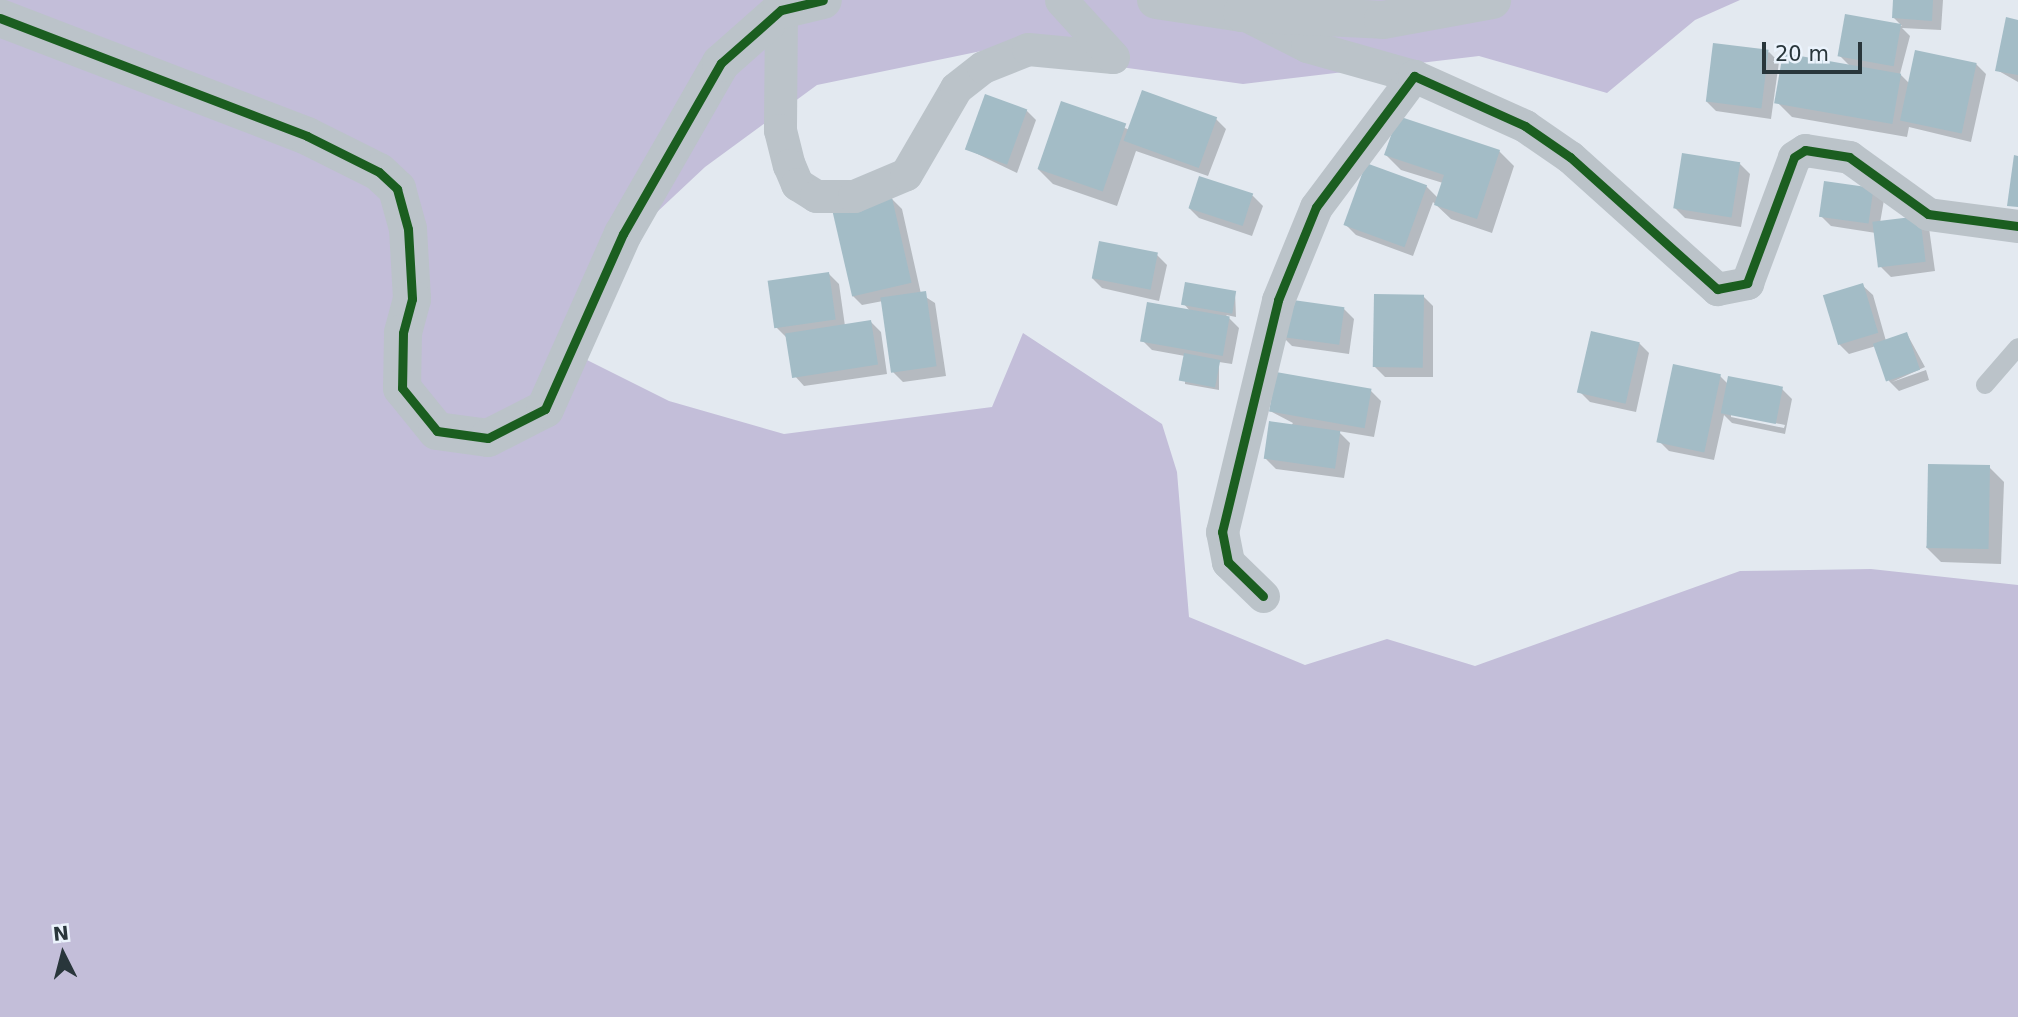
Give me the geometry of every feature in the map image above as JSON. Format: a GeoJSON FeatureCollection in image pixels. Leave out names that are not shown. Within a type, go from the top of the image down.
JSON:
{"type":"FeatureCollection","features":[{"type":"Feature","properties":{"kind":"street"},"geometry":{"type":"LineString","coordinates":[[0,18],[307,136],[379,172],[397,189],[408,229],[412,299],[402,332],[402,388],[437,431],[488,438],[545,409],[623,233],[716,72],[737,42],[780,10],[823,0]]}},
{"type":"Feature","properties":{"kind":"street"},"geometry":{"type":"LineString","coordinates":[[780,10],[780,130],[789,165],[797,184],[817,196],[854,196],[906,174],[956,88],[983,67],[1028,49],[1113,57],[1062,0]]}},
{"type":"Feature","properties":{"kind":"street"},"geometry":{"type":"LineString","coordinates":[[1156,0],[1242,13],[1383,20],[1492,0]]}},
{"type":"Feature","properties":{"kind":"street"},"geometry":{"type":"LineString","coordinates":[[1242,13],[1307,46],[1414,76],[1478,101],[1559,149],[1626,201],[1717,289],[1746,283],[1794,157],[1805,150],[1849,158],[1928,214],[2018,226]]}},
{"type":"Feature","properties":{"kind":"street"},"geometry":{"type":"LineString","coordinates":[[1263,596],[1228,562],[1222,532],[1278,300],[1316,207],[1414,76]]}},
{"type":"Feature","properties":{"kind":"lane"},"geometry":{"type":"LineString","coordinates":[[1985,385],[2018,347]]}},
{"type":"Feature","properties":{"kind":"shaded area"},"geometry":{"type":"Polygon","coordinates":[[[0,0],[1740,0],[1695,20],[1607,93],[1479,56],[1243,84],[991,49],[817,85],[705,167],[608,258],[585,359],[669,401],[784,434],[992,407],[1023,333],[1162,424],[1177,472],[1189,617],[1305,665],[1387,639],[1475,666],[1740,571],[1871,569],[2018,585],[2018,1017],[0,1017],[0,0]]]}},
{"type":"Feature","properties":{"kind":"building"},"geometry":{"type":"Polygon","coordinates":[[[1893,0],[1933,0],[1932,21],[1892,18],[1893,0]]]}},
{"type":"Feature","properties":{"kind":"building"},"geometry":{"type":"Polygon","coordinates":[[[1845,14],[1901,24],[1894,66],[1838,56],[1845,14]]]}},
{"type":"Feature","properties":{"kind":"building"},"geometry":{"type":"Polygon","coordinates":[[[2006,17],[2018,20],[2018,75],[1995,71],[2006,17]]]}},
{"type":"Feature","properties":{"kind":"building"},"geometry":{"type":"Polygon","coordinates":[[[1713,43],[1769,50],[1761,108],[1706,102],[1713,43]]]}},
{"type":"Feature","properties":{"kind":"building"},"geometry":{"type":"Polygon","coordinates":[[[1915,50],[1977,63],[1962,134],[1900,120],[1915,50]]]}},
{"type":"Feature","properties":{"kind":"building"},"geometry":{"type":"Polygon","coordinates":[[[1783,53],[1901,74],[1892,124],[1774,103],[1783,53]]]}},
{"type":"Feature","properties":{"kind":"building"},"geometry":{"type":"Polygon","coordinates":[[[1142,90],[1217,117],[1199,168],[1124,141],[1142,90]]]}},
{"type":"Feature","properties":{"kind":"building"},"geometry":{"type":"Polygon","coordinates":[[[985,94],[1027,109],[1007,165],[965,149],[985,94]]]}},
{"type":"Feature","properties":{"kind":"building"},"geometry":{"type":"Polygon","coordinates":[[[1061,101],[1126,123],[1103,192],[1038,169],[1061,101]]]}},
{"type":"Feature","properties":{"kind":"building"},"geometry":{"type":"Polygon","coordinates":[[[1398,116],[1500,150],[1477,219],[1434,205],[1444,175],[1384,155],[1398,116]]]}},
{"type":"Feature","properties":{"kind":"building"},"geometry":{"type":"Polygon","coordinates":[[[1682,153],[1740,162],[1732,218],[1673,208],[1682,153]]]}},
{"type":"Feature","properties":{"kind":"building"},"geometry":{"type":"Polygon","coordinates":[[[2014,155],[2018,156],[2018,207],[2007,206],[2014,155]]]}},
{"type":"Feature","properties":{"kind":"building"},"geometry":{"type":"Polygon","coordinates":[[[1366,163],[1427,185],[1405,247],[1343,225],[1366,163]]]}},
{"type":"Feature","properties":{"kind":"building"},"geometry":{"type":"Polygon","coordinates":[[[1199,176],[1253,194],[1243,226],[1188,208],[1199,176]]]}},
{"type":"Feature","properties":{"kind":"building"},"geometry":{"type":"Polygon","coordinates":[[[1824,181],[1874,188],[1869,224],[1819,217],[1824,181]]]}},
{"type":"Feature","properties":{"kind":"building"},"geometry":{"type":"Polygon","coordinates":[[[892,198],[912,283],[852,296],[833,212],[892,198]]]}},
{"type":"Feature","properties":{"kind":"building"},"geometry":{"type":"Polygon","coordinates":[[[1920,216],[1926,262],[1878,268],[1872,222],[1920,216]]]}},
{"type":"Feature","properties":{"kind":"building"},"geometry":{"type":"Polygon","coordinates":[[[1099,241],[1158,252],[1151,290],[1092,278],[1099,241]]]}},
{"type":"Feature","properties":{"kind":"building"},"geometry":{"type":"Polygon","coordinates":[[[829,272],[836,320],[774,328],[768,281],[829,272]]]}},
{"type":"Feature","properties":{"kind":"building"},"geometry":{"type":"Polygon","coordinates":[[[1185,282],[1236,291],[1232,314],[1181,305],[1185,282]]]}},
{"type":"Feature","properties":{"kind":"building"},"geometry":{"type":"Polygon","coordinates":[[[1863,283],[1878,333],[1838,345],[1823,295],[1863,283]]]}},
{"type":"Feature","properties":{"kind":"building"},"geometry":{"type":"Polygon","coordinates":[[[926,291],[937,366],[891,373],[880,297],[926,291]]]}},
{"type":"Feature","properties":{"kind":"building"},"geometry":{"type":"Polygon","coordinates":[[[1374,294],[1424,295],[1423,368],[1373,367],[1374,294]]]}},
{"type":"Feature","properties":{"kind":"building"},"geometry":{"type":"Polygon","coordinates":[[[1286,299],[1344,307],[1339,345],[1281,337],[1286,299]]]}},
{"type":"Feature","properties":{"kind":"building"},"geometry":{"type":"Polygon","coordinates":[[[1147,302],[1230,317],[1223,356],[1140,341],[1147,302]]]}},
{"type":"Feature","properties":{"kind":"building"},"geometry":{"type":"Polygon","coordinates":[[[871,320],[878,364],[792,378],[785,334],[871,320]]]}},
{"type":"Feature","properties":{"kind":"building"},"geometry":{"type":"Polygon","coordinates":[[[1591,331],[1640,342],[1626,404],[1577,392],[1591,331]]]}},
{"type":"Feature","properties":{"kind":"building"},"geometry":{"type":"Polygon","coordinates":[[[1907,332],[1920,370],[1886,382],[1873,344],[1907,332]]]}},
{"type":"Feature","properties":{"kind":"building"},"geometry":{"type":"Polygon","coordinates":[[[1184,353],[1220,360],[1215,388],[1179,380],[1184,353]]]}},
{"type":"Feature","properties":{"kind":"building"},"geometry":{"type":"Polygon","coordinates":[[[1673,364],[1721,374],[1704,452],[1656,442],[1673,364]]]}},
{"type":"Feature","properties":{"kind":"building"},"geometry":{"type":"Polygon","coordinates":[[[1276,372],[1372,389],[1365,428],[1269,411],[1276,372]]]}},
{"type":"Feature","properties":{"kind":"building"},"geometry":{"type":"Polygon","coordinates":[[[1728,376],[1783,387],[1776,424],[1721,413],[1728,376]]]}},
{"type":"Feature","properties":{"kind":"building"},"geometry":{"type":"Polygon","coordinates":[[[1269,421],[1340,431],[1335,469],[1264,459],[1269,421]]]}},
{"type":"Feature","properties":{"kind":"building"},"geometry":{"type":"Polygon","coordinates":[[[1928,464],[1990,465],[1989,549],[1927,548],[1928,464]]]}},
{"type":"Feature","properties":{"kind":"cycle path"},"geometry":{"type":"LineString","coordinates":[[0,18],[307,136],[379,172],[397,189],[408,229],[412,299],[403,333],[402,388],[437,431],[488,438],[545,409],[623,234],[721,63],[781,10],[823,0]]}},
{"type":"Feature","properties":{"kind":"cycle path"},"geometry":{"type":"LineString","coordinates":[[1263,596],[1228,562],[1222,532],[1278,300],[1316,207],[1414,76],[1525,126],[1570,157],[1717,289],[1747,283],[1794,157],[1805,150],[1849,157],[1928,214],[2018,226]]}}]}
